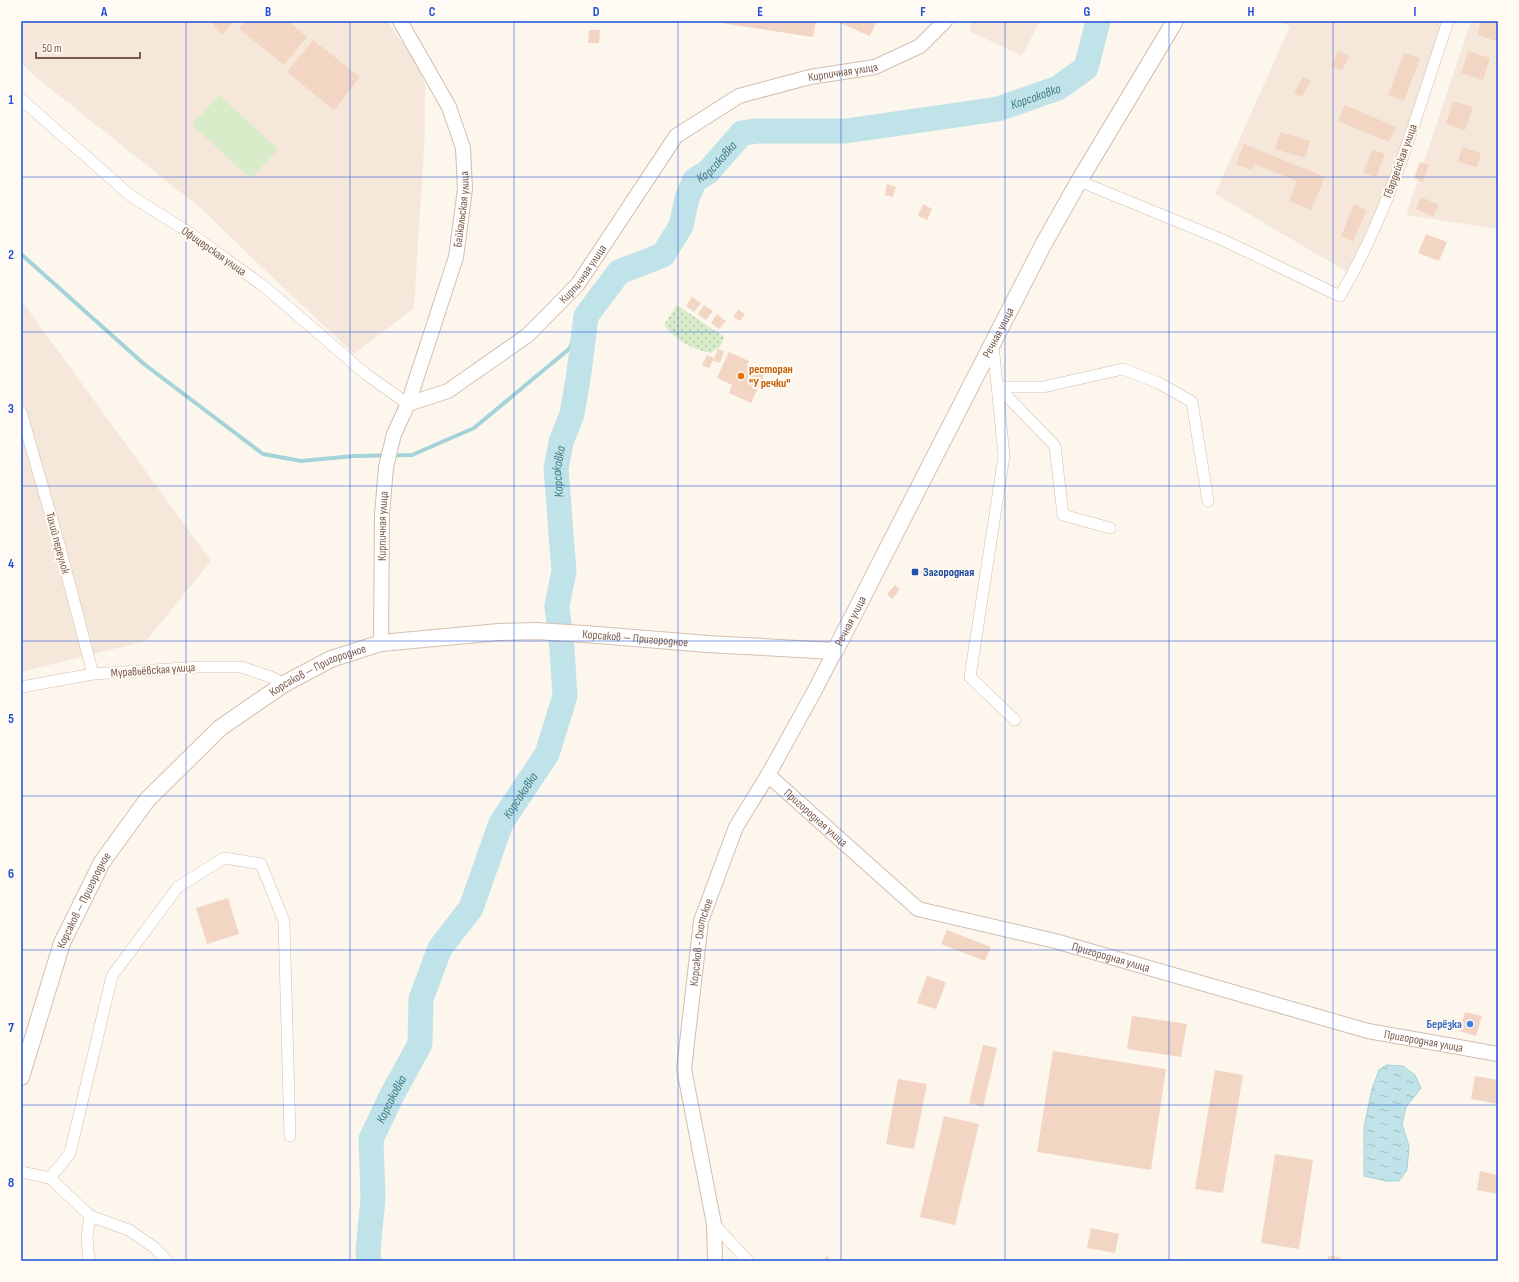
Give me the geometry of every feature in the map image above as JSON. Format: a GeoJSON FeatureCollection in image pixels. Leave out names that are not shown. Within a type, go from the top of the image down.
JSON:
{"type":"FeatureCollection","features":[{"type":"Feature","properties":{"kind":"main road","name":"Речная улица"},"geometry":{"type":"LineString","coordinates":[[834,651],[1043,245],[1079,181],[1175,21]]}},
{"type":"Feature","properties":{"kind":"main road","name":"Корсаков — Пригородное"},"geometry":{"type":"LineString","coordinates":[[21,1077],[62,943],[102,862],[147,800],[220,728],[284,684],[331,659],[380,643],[498,632],[536,631],[708,644],[834,651]]}},
{"type":"Feature","properties":{"kind":"street","name":"Байкальская улица"},"geometry":{"type":"LineString","coordinates":[[400,21],[448,107],[463,148],[465,189],[456,257],[408,404]]}},
{"type":"Feature","properties":{"kind":"street","name":"Кирпичная улица"},"geometry":{"type":"LineString","coordinates":[[380,643],[382,515],[386,467],[394,434],[408,404],[448,391],[528,335],[578,284],[676,136],[739,96],[810,77],[875,67],[920,46],[945,21]]}},
{"type":"Feature","properties":{"kind":"street","name":"Гвардейская улица"},"geometry":{"type":"LineString","coordinates":[[1079,181],[1223,240],[1340,296],[1355,270],[1393,185],[1448,21]]}},
{"type":"Feature","properties":{"kind":"street","name":"Офицерская улица"},"geometry":{"type":"LineString","coordinates":[[21,99],[130,196],[193,235],[266,288],[367,375],[408,404]]}},
{"type":"Feature","properties":{"kind":"street"},"geometry":{"type":"LineString","coordinates":[[993,341],[1004,456],[970,677],[1015,720]]}},
{"type":"Feature","properties":{"kind":"street"},"geometry":{"type":"LineString","coordinates":[[998,387],[1043,387],[1123,369],[1159,383],[1192,402],[1208,501]]}},
{"type":"Feature","properties":{"kind":"street"},"geometry":{"type":"LineString","coordinates":[[998,387],[1055,446],[1063,515],[1110,528]]}},
{"type":"Feature","properties":{"kind":"street","name":"Тихий переулок"},"geometry":{"type":"LineString","coordinates":[[21,412],[93,674]]}},
{"type":"Feature","properties":{"kind":"street","name":"Корсаков - Охотское"},"geometry":{"type":"LineString","coordinates":[[715,1261],[714,1224],[684,1069],[701,921],[736,827],[768,775],[815,690],[834,651]]}},
{"type":"Feature","properties":{"kind":"street","name":"Муравьёвская улица"},"geometry":{"type":"LineString","coordinates":[[21,687],[93,674],[199,667],[241,667],[271,677],[284,684]]}},
{"type":"Feature","properties":{"kind":"street","name":"Пригородная улица"},"geometry":{"type":"LineString","coordinates":[[768,775],[918,908],[1055,941],[1368,1031],[1498,1054]]}},
{"type":"Feature","properties":{"kind":"street"},"geometry":{"type":"LineString","coordinates":[[50,1178],[70,1153],[112,976],[178,887],[224,858],[261,864],[284,921],[290,1136]]}},
{"type":"Feature","properties":{"kind":"street"},"geometry":{"type":"LineString","coordinates":[[21,1172],[50,1178],[90,1216],[129,1230],[155,1248],[167,1261]]}},
{"type":"Feature","properties":{"kind":"street"},"geometry":{"type":"LineString","coordinates":[[89,1261],[86,1237],[90,1216]]}},
{"type":"Feature","properties":{"kind":"street"},"geometry":{"type":"LineString","coordinates":[[714,1224],[748,1261]]}},
{"type":"Feature","properties":{"kind":"shaded area"},"geometry":{"type":"Polygon","coordinates":[[[21,21],[387,21],[408,50],[420,71],[425,86],[425,131],[414,308],[354,354],[204,211],[32,74],[21,62],[21,21]]]}},
{"type":"Feature","properties":{"kind":"shaded area"},"geometry":{"type":"Polygon","coordinates":[[[972,21],[1040,21],[1022,56],[969,31],[972,21]]]}},
{"type":"Feature","properties":{"kind":"shaded area"},"geometry":{"type":"Polygon","coordinates":[[[1278,21],[1448,21],[1407,164],[1352,275],[1215,194],[1290,26],[1278,21]]]}},
{"type":"Feature","properties":{"kind":"shaded area"},"geometry":{"type":"Polygon","coordinates":[[[1471,21],[1498,21],[1498,229],[1406,215],[1471,21]]]}},
{"type":"Feature","properties":{"kind":"shaded area"},"geometry":{"type":"Polygon","coordinates":[[[21,300],[211,561],[146,641],[21,672],[21,300]]]}},
{"type":"Feature","properties":{"kind":"green space"},"geometry":{"type":"Polygon","coordinates":[[[219,95],[278,149],[251,179],[192,125],[219,95]]]}},
{"type":"Feature","properties":{"kind":"green space"},"geometry":{"type":"Polygon","coordinates":[[[677,305],[724,337],[720,347],[711,353],[691,347],[674,336],[664,325],[677,305]]]}},
{"type":"Feature","properties":{"kind":"water"},"geometry":{"type":"Polygon","coordinates":[[[1386,1065],[1403,1066],[1415,1075],[1421,1088],[1406,1107],[1402,1124],[1409,1146],[1407,1170],[1399,1181],[1386,1181],[1364,1176],[1364,1127],[1372,1089],[1379,1070],[1386,1065]]]}},
{"type":"Feature","properties":{"kind":"building"},"geometry":{"type":"Polygon","coordinates":[[[211,21],[233,21],[222,35],[211,21]]]}},
{"type":"Feature","properties":{"kind":"building"},"geometry":{"type":"Polygon","coordinates":[[[245,21],[288,21],[307,37],[284,65],[239,29],[245,21]]]}},
{"type":"Feature","properties":{"kind":"building"},"geometry":{"type":"Polygon","coordinates":[[[708,21],[816,21],[813,37],[708,21]]]}},
{"type":"Feature","properties":{"kind":"building"},"geometry":{"type":"Polygon","coordinates":[[[835,21],[877,21],[870,36],[835,21]]]}},
{"type":"Feature","properties":{"kind":"building"},"geometry":{"type":"Polygon","coordinates":[[[1481,21],[1498,21],[1498,34],[1496,41],[1477,35],[1481,21]]]}},
{"type":"Feature","properties":{"kind":"building"},"geometry":{"type":"Polygon","coordinates":[[[589,30],[600,30],[599,43],[588,43],[589,30]]]}},
{"type":"Feature","properties":{"kind":"building"},"geometry":{"type":"Polygon","coordinates":[[[313,40],[360,77],[334,110],[287,72],[313,40]]]}},
{"type":"Feature","properties":{"kind":"building"},"geometry":{"type":"Polygon","coordinates":[[[1338,51],[1349,56],[1342,71],[1331,66],[1338,51]]]}},
{"type":"Feature","properties":{"kind":"building"},"geometry":{"type":"Polygon","coordinates":[[[1468,51],[1490,58],[1483,80],[1461,73],[1468,51]]]}},
{"type":"Feature","properties":{"kind":"building"},"geometry":{"type":"Polygon","coordinates":[[[1404,53],[1420,58],[1404,101],[1388,95],[1404,53]]]}},
{"type":"Feature","properties":{"kind":"building"},"geometry":{"type":"Polygon","coordinates":[[[1303,77],[1311,81],[1302,97],[1294,93],[1303,77]]]}},
{"type":"Feature","properties":{"kind":"building"},"geometry":{"type":"Polygon","coordinates":[[[1453,101],[1473,107],[1465,130],[1446,124],[1453,101]]]}},
{"type":"Feature","properties":{"kind":"building"},"geometry":{"type":"Polygon","coordinates":[[[1345,105],[1396,127],[1389,142],[1338,121],[1345,105]]]}},
{"type":"Feature","properties":{"kind":"building"},"geometry":{"type":"Polygon","coordinates":[[[1280,132],[1310,141],[1305,158],[1275,149],[1280,132]]]}},
{"type":"Feature","properties":{"kind":"building"},"geometry":{"type":"Polygon","coordinates":[[[1244,144],[1325,177],[1311,210],[1289,201],[1297,181],[1254,164],[1252,170],[1236,164],[1244,144]]]}},
{"type":"Feature","properties":{"kind":"building"},"geometry":{"type":"Polygon","coordinates":[[[1462,147],[1481,153],[1477,167],[1458,162],[1462,147]]]}},
{"type":"Feature","properties":{"kind":"building"},"geometry":{"type":"Polygon","coordinates":[[[1372,150],[1385,154],[1376,177],[1363,173],[1372,150]]]}},
{"type":"Feature","properties":{"kind":"building"},"geometry":{"type":"Polygon","coordinates":[[[1420,162],[1429,165],[1423,182],[1414,178],[1420,162]]]}},
{"type":"Feature","properties":{"kind":"building"},"geometry":{"type":"Polygon","coordinates":[[[887,184],[896,187],[893,197],[885,195],[887,184]]]}},
{"type":"Feature","properties":{"kind":"building"},"geometry":{"type":"Polygon","coordinates":[[[1421,197],[1439,205],[1433,217],[1416,209],[1421,197]]]}},
{"type":"Feature","properties":{"kind":"building"},"geometry":{"type":"Polygon","coordinates":[[[923,204],[932,209],[927,220],[918,216],[923,204]]]}},
{"type":"Feature","properties":{"kind":"building"},"geometry":{"type":"Polygon","coordinates":[[[1354,204],[1367,210],[1353,241],[1341,236],[1354,204]]]}},
{"type":"Feature","properties":{"kind":"building"},"geometry":{"type":"Polygon","coordinates":[[[1426,234],[1447,242],[1439,261],[1418,253],[1426,234]]]}},
{"type":"Feature","properties":{"kind":"building"},"geometry":{"type":"Polygon","coordinates":[[[692,297],[701,303],[694,312],[686,306],[692,297]]]}},
{"type":"Feature","properties":{"kind":"building"},"geometry":{"type":"Polygon","coordinates":[[[704,305],[713,311],[706,320],[698,314],[704,305]]]}},
{"type":"Feature","properties":{"kind":"building"},"geometry":{"type":"Polygon","coordinates":[[[738,310],[745,314],[740,321],[733,317],[738,310]]]}},
{"type":"Feature","properties":{"kind":"building"},"geometry":{"type":"Polygon","coordinates":[[[717,314],[726,321],[719,329],[711,323],[717,314]]]}},
{"type":"Feature","properties":{"kind":"building"},"geometry":{"type":"Polygon","coordinates":[[[718,349],[724,351],[720,363],[713,361],[718,349]]]}},
{"type":"Feature","properties":{"kind":"building","name":"ресторан \"У речки\""},"geometry":{"type":"Polygon","coordinates":[[[729,352],[749,361],[747,365],[765,373],[751,403],[729,393],[732,385],[717,378],[729,352]]]}},
{"type":"Feature","properties":{"kind":"building"},"geometry":{"type":"Polygon","coordinates":[[[707,355],[714,358],[709,368],[702,365],[707,355]]]}},
{"type":"Feature","properties":{"kind":"building"},"geometry":{"type":"Polygon","coordinates":[[[895,585],[900,589],[892,599],[887,594],[895,585]]]}},
{"type":"Feature","properties":{"kind":"building"},"geometry":{"type":"Polygon","coordinates":[[[228,898],[239,934],[207,944],[196,908],[228,898]]]}},
{"type":"Feature","properties":{"kind":"building"},"geometry":{"type":"Polygon","coordinates":[[[947,930],[991,947],[985,961],[941,944],[947,930]]]}},
{"type":"Feature","properties":{"kind":"building"},"geometry":{"type":"Polygon","coordinates":[[[927,976],[946,982],[936,1009],[917,1003],[927,976]]]}},
{"type":"Feature","properties":{"kind":"building","name":"Берёзка"},"geometry":{"type":"Polygon","coordinates":[[[1465,1012],[1482,1016],[1476,1036],[1459,1031],[1465,1012]]]}},
{"type":"Feature","properties":{"kind":"building"},"geometry":{"type":"Polygon","coordinates":[[[1132,1016],[1187,1024],[1181,1057],[1127,1049],[1132,1016]]]}},
{"type":"Feature","properties":{"kind":"building"},"geometry":{"type":"Polygon","coordinates":[[[983,1045],[997,1048],[983,1107],[969,1103],[983,1045]]]}},
{"type":"Feature","properties":{"kind":"building"},"geometry":{"type":"Polygon","coordinates":[[[1053,1051],[1166,1069],[1151,1170],[1037,1152],[1053,1051]]]}},
{"type":"Feature","properties":{"kind":"building"},"geometry":{"type":"Polygon","coordinates":[[[1215,1070],[1243,1075],[1223,1193],[1195,1189],[1215,1070]]]}},
{"type":"Feature","properties":{"kind":"building"},"geometry":{"type":"Polygon","coordinates":[[[1475,1076],[1498,1080],[1498,1104],[1471,1099],[1475,1076]]]}},
{"type":"Feature","properties":{"kind":"building"},"geometry":{"type":"Polygon","coordinates":[[[898,1079],[927,1084],[914,1149],[886,1144],[898,1079]]]}},
{"type":"Feature","properties":{"kind":"building"},"geometry":{"type":"Polygon","coordinates":[[[944,1116],[979,1124],[955,1225],[920,1217],[944,1116]]]}},
{"type":"Feature","properties":{"kind":"building"},"geometry":{"type":"Polygon","coordinates":[[[1275,1154],[1313,1160],[1299,1249],[1261,1243],[1275,1154]]]}},
{"type":"Feature","properties":{"kind":"building"},"geometry":{"type":"Polygon","coordinates":[[[1480,1171],[1498,1175],[1498,1194],[1477,1190],[1480,1171]]]}},
{"type":"Feature","properties":{"kind":"building"},"geometry":{"type":"Polygon","coordinates":[[[1091,1228],[1119,1234],[1115,1253],[1087,1248],[1091,1228]]]}},
{"type":"Feature","properties":{"kind":"building"},"geometry":{"type":"Polygon","coordinates":[[[827,1256],[829,1258],[827,1261],[823,1261],[827,1256]]]}},
{"type":"Feature","properties":{"kind":"building"},"geometry":{"type":"Polygon","coordinates":[[[1328,1256],[1340,1257],[1340,1261],[1328,1261],[1328,1256]]]}},
{"type":"Feature","properties":{"kind":"waterway","name":"Корсаковка"},"geometry":{"type":"LineString","coordinates":[[369,1261],[368,1250],[373,1199],[371,1139],[392,1095],[420,1044],[421,999],[440,948],[471,908],[501,823],[547,754],[565,696],[557,606],[564,571],[556,469],[561,442],[572,414],[586,316],[619,272],[663,255],[681,226],[687,198],[695,180],[708,172],[742,133],[757,131],[846,131],[998,109],[1058,88],[1086,68],[1098,21]]}},
{"type":"Feature","properties":{"kind":"waterway"},"geometry":{"type":"LineString","coordinates":[[21,254],[144,364],[263,454],[301,461],[354,456],[412,455],[474,428],[569,349],[586,316]]}},
{"type":"Feature","properties":{"kind":"place","name":"ресторан \"У речки\""},"geometry":{"type":"Point","coordinates":[741,376]}},
{"type":"Feature","properties":{"kind":"place","name":"Загородная"},"geometry":{"type":"Point","coordinates":[915,572]}},
{"type":"Feature","properties":{"kind":"place","name":"Берёзка"},"geometry":{"type":"Point","coordinates":[1470,1024]}}]}
